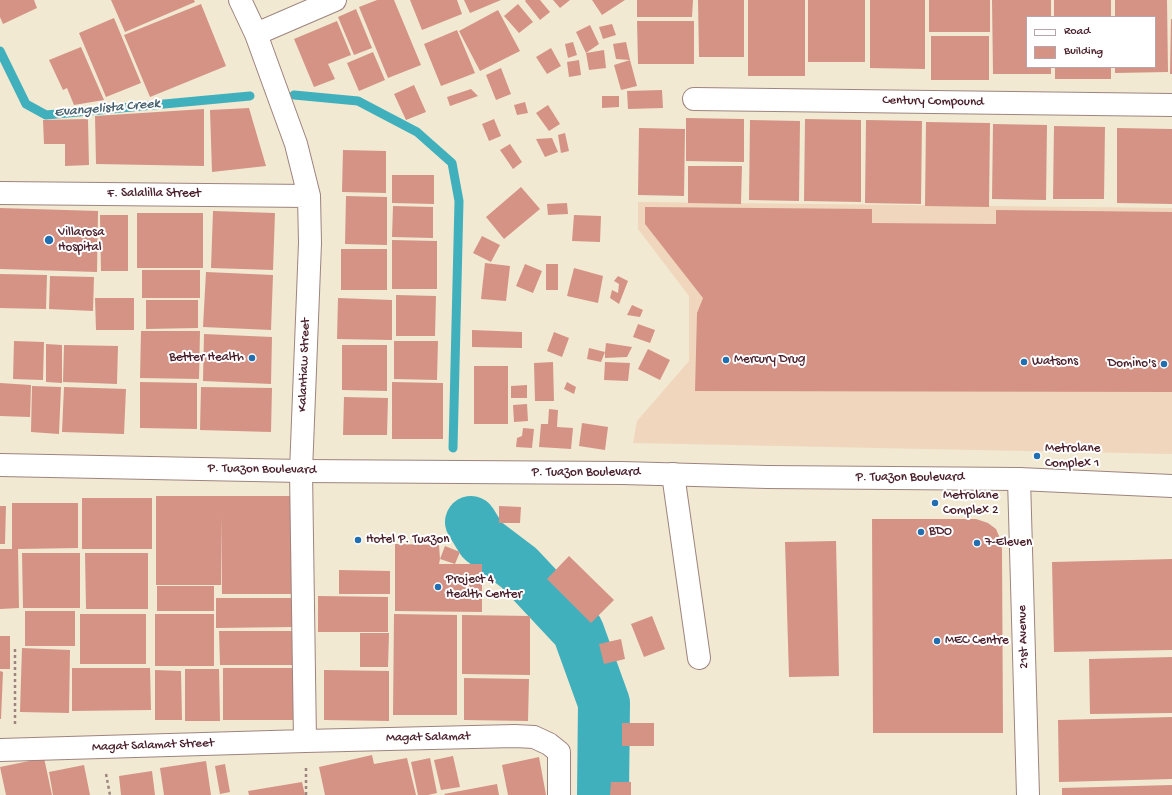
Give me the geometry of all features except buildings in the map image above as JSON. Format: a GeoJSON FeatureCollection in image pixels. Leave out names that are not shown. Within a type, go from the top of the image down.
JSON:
{"type":"FeatureCollection","features":[{"type":"Feature","properties":{"kind":"street","name":"Kalantiaw Street"},"geometry":{"type":"LineString","coordinates":[[240,0],[256,34],[296,144],[309,196],[310,243],[301,471],[305,741]]}},
{"type":"Feature","properties":{"kind":"street"},"geometry":{"type":"LineString","coordinates":[[256,34],[335,0]]}},
{"type":"Feature","properties":{"kind":"street","name":"Century Compound"},"geometry":{"type":"LineString","coordinates":[[694,99],[1172,105]]}},
{"type":"Feature","properties":{"kind":"street","name":"F. Salalilla Street"},"geometry":{"type":"LineString","coordinates":[[0,193],[309,196]]}},
{"type":"Feature","properties":{"kind":"street","name":"P. Tuazon Boulevard"},"geometry":{"type":"LineString","coordinates":[[0,465],[301,471],[622,473],[767,477],[1019,479],[1172,486]]}},
{"type":"Feature","properties":{"kind":"street"},"geometry":{"type":"LineString","coordinates":[[673,474],[699,658]]}},
{"type":"Feature","properties":{"kind":"street","name":"21st Avenue"},"geometry":{"type":"LineString","coordinates":[[1019,479],[1028,795]]}},
{"type":"Feature","properties":{"kind":"street","name":"Magat Salamat"},"geometry":{"type":"LineString","coordinates":[[305,741],[515,736],[534,737],[549,744],[559,752],[559,795]]}},
{"type":"Feature","properties":{"kind":"street","name":"Magat Salamat Street"},"geometry":{"type":"LineString","coordinates":[[8,750],[305,741]]}},
{"type":"Feature","properties":{"kind":"path"},"geometry":{"type":"LineString","coordinates":[[8,750],[15,649]]}},
{"type":"Feature","properties":{"kind":"shaded area"},"geometry":{"type":"Polygon","coordinates":[[[638,202],[1172,208],[1172,454],[633,443],[637,421],[689,361],[689,296],[638,229],[638,202]]]}},
{"type":"Feature","properties":{"kind":"waterway","name":"Evangelista Creek"},"geometry":{"type":"LineString","coordinates":[[0,51],[26,104],[46,115],[250,96]]}},
{"type":"Feature","properties":{"kind":"waterway"},"geometry":{"type":"LineString","coordinates":[[294,95],[358,101],[417,132],[452,163],[459,201],[453,448]]}},
{"type":"Feature","properties":{"kind":"waterway","name":"Evangelista Creek"},"geometry":{"type":"LineString","coordinates":[[471,522],[482,540],[519,568],[578,631],[604,703],[603,795]]}},
{"type":"Feature","properties":{"kind":"place","name":"Villarosa Hospital"},"geometry":{"type":"Point","coordinates":[49,240]}},
{"type":"Feature","properties":{"kind":"place","name":"Better Health"},"geometry":{"type":"Point","coordinates":[252,358]}},
{"type":"Feature","properties":{"kind":"place","name":"Mercury Drug"},"geometry":{"type":"Point","coordinates":[726,360]}},
{"type":"Feature","properties":{"kind":"place","name":"Watsons"},"geometry":{"type":"Point","coordinates":[1024,362]}},
{"type":"Feature","properties":{"kind":"place","name":"Domino's"},"geometry":{"type":"Point","coordinates":[1164,364]}},
{"type":"Feature","properties":{"kind":"place","name":"Metrolane Complex 1"},"geometry":{"type":"Point","coordinates":[1037,456]}},
{"type":"Feature","properties":{"kind":"place","name":"Metrolane Complex 2"},"geometry":{"type":"Point","coordinates":[935,503]}},
{"type":"Feature","properties":{"kind":"place","name":"BDO"},"geometry":{"type":"Point","coordinates":[921,532]}},
{"type":"Feature","properties":{"kind":"place","name":"Hotel P. Tuazon"},"geometry":{"type":"Point","coordinates":[358,540]}},
{"type":"Feature","properties":{"kind":"place","name":"7-Eleven"},"geometry":{"type":"Point","coordinates":[977,543]}},
{"type":"Feature","properties":{"kind":"place","name":"Project 4 Health Center"},"geometry":{"type":"Point","coordinates":[438,587]}},
{"type":"Feature","properties":{"kind":"place","name":"MEC Centre"},"geometry":{"type":"Point","coordinates":[937,641]}}]}
